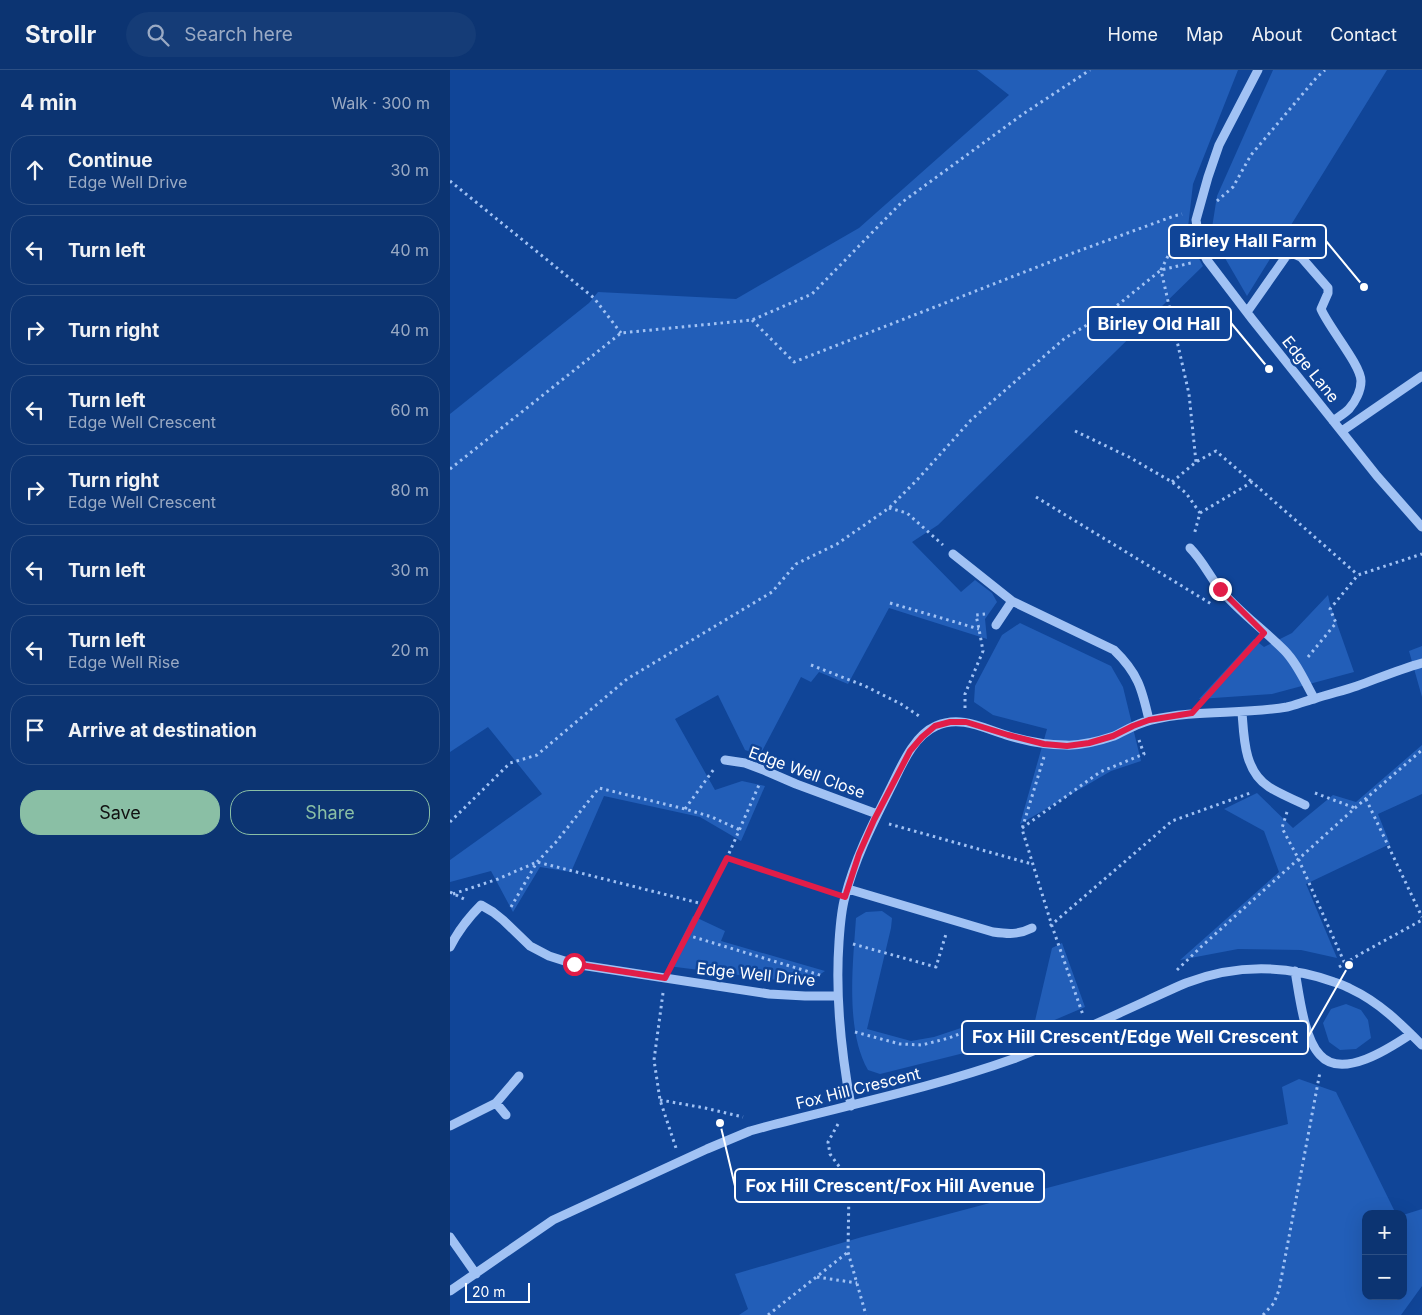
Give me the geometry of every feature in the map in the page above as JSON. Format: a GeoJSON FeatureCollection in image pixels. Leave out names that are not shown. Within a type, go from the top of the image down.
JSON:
{"type":"FeatureCollection","features":[{"type":"Feature","properties":{"kind":"street"},"geometry":{"type":"LineString","coordinates":[[1197,215],[1219,145],[1258,70]]}},
{"type":"Feature","properties":{"kind":"street","name":"Edge Lane"},"geometry":{"type":"LineString","coordinates":[[1197,215],[1200,246],[1207,260],[1333,421],[1422,527]]}},
{"type":"Feature","properties":{"kind":"street"},"geometry":{"type":"LineString","coordinates":[[1247,312],[1287,255],[1294,254],[1301,257],[1328,288],[1322,309],[1325,318],[1357,367],[1361,380],[1358,394],[1349,409],[1333,421]]}},
{"type":"Feature","properties":{"kind":"street"},"geometry":{"type":"LineString","coordinates":[[1342,432],[1422,376]]}},
{"type":"Feature","properties":{"kind":"street"},"geometry":{"type":"LineString","coordinates":[[1190,548],[1199,557],[1220,589],[1285,651],[1299,670],[1314,698]]}},
{"type":"Feature","properties":{"kind":"street"},"geometry":{"type":"LineString","coordinates":[[953,554],[1012,601],[1114,650],[1127,662],[1138,680],[1149,720]]}},
{"type":"Feature","properties":{"kind":"street"},"geometry":{"type":"LineString","coordinates":[[996,624],[1012,601]]}},
{"type":"Feature","properties":{"kind":"street"},"geometry":{"type":"LineString","coordinates":[[851,1106],[842,1052],[837,963],[847,893],[859,854],[875,817],[910,751],[935,726],[950,722],[966,722],[1008,735],[1048,744],[1067,746],[1089,743],[1113,736],[1149,720],[1192,713],[1242,712],[1290,706],[1358,686],[1409,666],[1422,663]]}},
{"type":"Feature","properties":{"kind":"street"},"geometry":{"type":"LineString","coordinates":[[1242,712],[1245,745],[1249,761],[1256,775],[1268,787],[1305,805]]}},
{"type":"Feature","properties":{"kind":"street","name":"Edge Well Close"},"geometry":{"type":"LineString","coordinates":[[725,760],[766,771],[875,817]]}},
{"type":"Feature","properties":{"kind":"street"},"geometry":{"type":"LineString","coordinates":[[847,893],[951,919],[992,932],[1010,934],[1024,932],[1032,928]]}},
{"type":"Feature","properties":{"kind":"street","name":"Edge Well Drive"},"geometry":{"type":"LineString","coordinates":[[450,947],[456,934],[481,905],[503,920],[530,946],[549,956],[574,964],[769,994],[838,996]]}},
{"type":"Feature","properties":{"kind":"street","name":"Fox Hill Crescent"},"geometry":{"type":"LineString","coordinates":[[450,1291],[553,1220],[600,1197],[750,1131],[851,1106],[977,1071],[1015,1058],[1196,980],[1213,975],[1241,970],[1272,968],[1295,971],[1321,978],[1352,989],[1373,1002],[1422,1045]]}},
{"type":"Feature","properties":{"kind":"street"},"geometry":{"type":"LineString","coordinates":[[1295,971],[1308,1031],[1320,1055],[1329,1062],[1344,1065],[1361,1061],[1392,1047],[1411,1034]]}},
{"type":"Feature","properties":{"kind":"street"},"geometry":{"type":"LineString","coordinates":[[450,1126],[496,1103],[520,1076]]}},
{"type":"Feature","properties":{"kind":"street"},"geometry":{"type":"LineString","coordinates":[[496,1103],[506,1115]]}},
{"type":"Feature","properties":{"kind":"street"},"geometry":{"type":"LineString","coordinates":[[450,1237],[476,1274]]}},
{"type":"Feature","properties":{"kind":"path"},"geometry":{"type":"LineString","coordinates":[[450,469],[621,333],[752,320],[812,294],[900,202],[1024,114],[1090,70]]}},
{"type":"Feature","properties":{"kind":"path"},"geometry":{"type":"LineString","coordinates":[[450,822],[510,763],[537,755],[627,679],[772,592],[796,564],[837,544],[889,508],[917,480],[970,420],[1065,338],[1109,312],[1161,270],[1169,254],[1197,215],[1233,187],[1251,155],[1316,77],[1325,70]]}},
{"type":"Feature","properties":{"kind":"path"},"geometry":{"type":"LineString","coordinates":[[450,181],[594,298],[621,333]]}},
{"type":"Feature","properties":{"kind":"path"},"geometry":{"type":"LineString","coordinates":[[752,320],[794,362],[1072,253],[1174,216],[1197,215]]}},
{"type":"Feature","properties":{"kind":"path"},"geometry":{"type":"LineString","coordinates":[[1161,270],[1207,260]]}},
{"type":"Feature","properties":{"kind":"path"},"geometry":{"type":"LineString","coordinates":[[1161,270],[1188,394],[1196,462]]}},
{"type":"Feature","properties":{"kind":"path"},"geometry":{"type":"LineString","coordinates":[[1075,431],[1129,456],[1172,482],[1186,493],[1200,513]]}},
{"type":"Feature","properties":{"kind":"path"},"geometry":{"type":"LineString","coordinates":[[1172,482],[1196,462],[1216,451],[1358,575]]}},
{"type":"Feature","properties":{"kind":"path"},"geometry":{"type":"LineString","coordinates":[[1190,548],[1200,513],[1252,482]]}},
{"type":"Feature","properties":{"kind":"path"},"geometry":{"type":"LineString","coordinates":[[1036,497],[1214,606],[1237,606]]}},
{"type":"Feature","properties":{"kind":"path"},"geometry":{"type":"LineString","coordinates":[[889,508],[907,514],[953,554]]}},
{"type":"Feature","properties":{"kind":"path"},"geometry":{"type":"LineString","coordinates":[[1299,670],[1336,623],[1330,608],[1358,575],[1422,554]]}},
{"type":"Feature","properties":{"kind":"path"},"geometry":{"type":"LineString","coordinates":[[890,603],[980,629]]}},
{"type":"Feature","properties":{"kind":"path"},"geometry":{"type":"LineString","coordinates":[[966,722],[965,694],[983,651],[976,615],[1005,612]]}},
{"type":"Feature","properties":{"kind":"path"},"geometry":{"type":"LineString","coordinates":[[1192,713],[1264,633]]}},
{"type":"Feature","properties":{"kind":"path"},"geometry":{"type":"LineString","coordinates":[[811,665],[865,686],[900,704],[935,726]]}},
{"type":"Feature","properties":{"kind":"path"},"geometry":{"type":"LineString","coordinates":[[1022,829],[1100,772],[1144,754],[1133,726]]}},
{"type":"Feature","properties":{"kind":"path"},"geometry":{"type":"LineString","coordinates":[[1048,744],[1022,829],[1052,926],[1088,1028]]}},
{"type":"Feature","properties":{"kind":"path"},"geometry":{"type":"LineString","coordinates":[[1165,993],[1178,968],[1298,858],[1422,750]]}},
{"type":"Feature","properties":{"kind":"path"},"geometry":{"type":"LineString","coordinates":[[685,809],[711,771],[725,760]]}},
{"type":"Feature","properties":{"kind":"path"},"geometry":{"type":"LineString","coordinates":[[680,1162],[660,1100],[654,1060],[665,978],[727,858],[766,771]]}},
{"type":"Feature","properties":{"kind":"path"},"geometry":{"type":"LineString","coordinates":[[1032,928],[1052,926],[1172,821],[1268,787]]}},
{"type":"Feature","properties":{"kind":"path"},"geometry":{"type":"LineString","coordinates":[[503,920],[537,862],[556,842],[599,788],[712,817],[740,830]]}},
{"type":"Feature","properties":{"kind":"path"},"geometry":{"type":"LineString","coordinates":[[1345,964],[1298,858],[1282,828],[1291,798],[1306,790],[1355,808]]}},
{"type":"Feature","properties":{"kind":"path"},"geometry":{"type":"LineString","coordinates":[[1321,978],[1422,918],[1366,799]]}},
{"type":"Feature","properties":{"kind":"path"},"geometry":{"type":"LineString","coordinates":[[875,817],[1033,864]]}},
{"type":"Feature","properties":{"kind":"path"},"geometry":{"type":"LineString","coordinates":[[727,858],[847,893]]}},
{"type":"Feature","properties":{"kind":"path"},"geometry":{"type":"LineString","coordinates":[[452,894],[498,879],[537,862],[703,904]]}},
{"type":"Feature","properties":{"kind":"path"},"geometry":{"type":"LineString","coordinates":[[839,941],[936,967],[951,919]]}},
{"type":"Feature","properties":{"kind":"path"},"geometry":{"type":"LineString","coordinates":[[687,936],[838,981]]}},
{"type":"Feature","properties":{"kind":"path"},"geometry":{"type":"LineString","coordinates":[[840,1028],[900,1044],[922,1045],[949,1038],[972,1029],[1005,1028],[1015,1058]]}},
{"type":"Feature","properties":{"kind":"path"},"geometry":{"type":"LineString","coordinates":[[1263,1315],[1274,1303],[1278,1290],[1323,1058]]}},
{"type":"Feature","properties":{"kind":"path"},"geometry":{"type":"LineString","coordinates":[[660,1100],[705,1108],[743,1118]]}},
{"type":"Feature","properties":{"kind":"path"},"geometry":{"type":"LineString","coordinates":[[851,1106],[828,1142],[830,1154],[844,1173],[849,1188],[848,1252],[866,1315]]}},
{"type":"Feature","properties":{"kind":"path"},"geometry":{"type":"LineString","coordinates":[[768,1315],[848,1252]]}},
{"type":"Feature","properties":{"kind":"path"},"geometry":{"type":"LineString","coordinates":[[817,1277],[857,1283]]}},
{"type":"Feature","properties":{"kind":"shaded area"},"geometry":{"type":"Polygon","coordinates":[[[977,70],[1238,70],[1193,184],[1187,236],[1203,266],[938,525],[912,542],[961,592],[975,580],[992,593],[997,602],[985,619],[987,639],[889,608],[848,684],[819,672],[811,682],[801,677],[760,755],[745,750],[718,695],[675,719],[715,790],[742,781],[765,786],[741,841],[700,817],[604,796],[571,872],[540,867],[513,912],[491,871],[450,882],[450,860],[542,794],[488,727],[450,752],[450,414],[589,303],[598,292],[736,299],[859,228],[1009,95],[977,70]]]}},
{"type":"Feature","properties":{"kind":"shaded area"},"geometry":{"type":"Polygon","coordinates":[[[1273,70],[1387,70],[1247,296],[1211,234],[1217,196],[1273,70]]]}},
{"type":"Feature","properties":{"kind":"shaded area"},"geometry":{"type":"Polygon","coordinates":[[[1328,595],[1354,672],[1272,694],[1199,699],[1254,639],[1264,647],[1292,633],[1328,595]]]}},
{"type":"Feature","properties":{"kind":"shaded area"},"geometry":{"type":"Polygon","coordinates":[[[1020,623],[1111,666],[1123,687],[1141,761],[1111,771],[1020,824],[1047,729],[993,715],[974,702],[975,686],[1002,635],[1020,623]]]}},
{"type":"Feature","properties":{"kind":"shaded area"},"geometry":{"type":"Polygon","coordinates":[[[1422,646],[1422,697],[1409,651],[1422,646]]]}},
{"type":"Feature","properties":{"kind":"shaded area"},"geometry":{"type":"Polygon","coordinates":[[[1422,745],[1422,794],[1378,814],[1390,844],[1306,884],[1337,958],[1301,950],[1238,949],[1180,960],[1279,872],[1264,831],[1224,809],[1257,793],[1293,828],[1333,795],[1356,802],[1422,745]]]}},
{"type":"Feature","properties":{"kind":"shaded area"},"geometry":{"type":"Polygon","coordinates":[[[882,911],[892,918],[891,928],[867,1029],[911,1041],[934,1037],[967,1026],[1034,1025],[1052,948],[1062,943],[1085,1007],[996,1045],[880,1074],[868,1070],[856,1036],[853,1016],[852,975],[856,918],[866,912],[882,911]]]}},
{"type":"Feature","properties":{"kind":"shaded area"},"geometry":{"type":"Polygon","coordinates":[[[693,916],[725,931],[721,941],[825,971],[813,979],[793,982],[668,966],[693,916]]]}},
{"type":"Feature","properties":{"kind":"shaded area"},"geometry":{"type":"Polygon","coordinates":[[[1346,1004],[1361,1010],[1368,1020],[1371,1038],[1356,1049],[1340,1050],[1329,1042],[1323,1023],[1331,1009],[1346,1004]]]}},
{"type":"Feature","properties":{"kind":"shaded area"},"geometry":{"type":"Polygon","coordinates":[[[1299,1079],[1336,1092],[1394,1210],[1362,1210],[1362,1300],[1407,1300],[1407,1214],[1422,1209],[1422,1286],[1401,1315],[739,1315],[748,1309],[735,1274],[862,1237],[1288,1124],[1282,1087],[1299,1079]]]}},
{"type":"Feature","properties":{"kind":"place","name":"Birley Hall Farm"},"geometry":{"type":"Point","coordinates":[1364,287]}},
{"type":"Feature","properties":{"kind":"place","name":"Birley Old Hall"},"geometry":{"type":"Point","coordinates":[1269,369]}},
{"type":"Feature","properties":{"kind":"place","name":"Fox Hill Crescent/Edge Well Crescent"},"geometry":{"type":"Point","coordinates":[1349,965]}},
{"type":"Feature","properties":{"kind":"place","name":"Fox Hill Crescent/Fox Hill Avenue"},"geometry":{"type":"Point","coordinates":[720,1123]}},
{"type":"Feature","properties":{"kind":"route"},"geometry":{"type":"LineString","coordinates":[[574,964],[665,978],[727,858],[845,897],[859,854],[874,820],[910,751],[935,726],[950,722],[971,722],[1008,735],[1044,744],[1067,746],[1089,743],[1113,736],[1149,720],[1192,713],[1264,633],[1220,589]]}}]}
